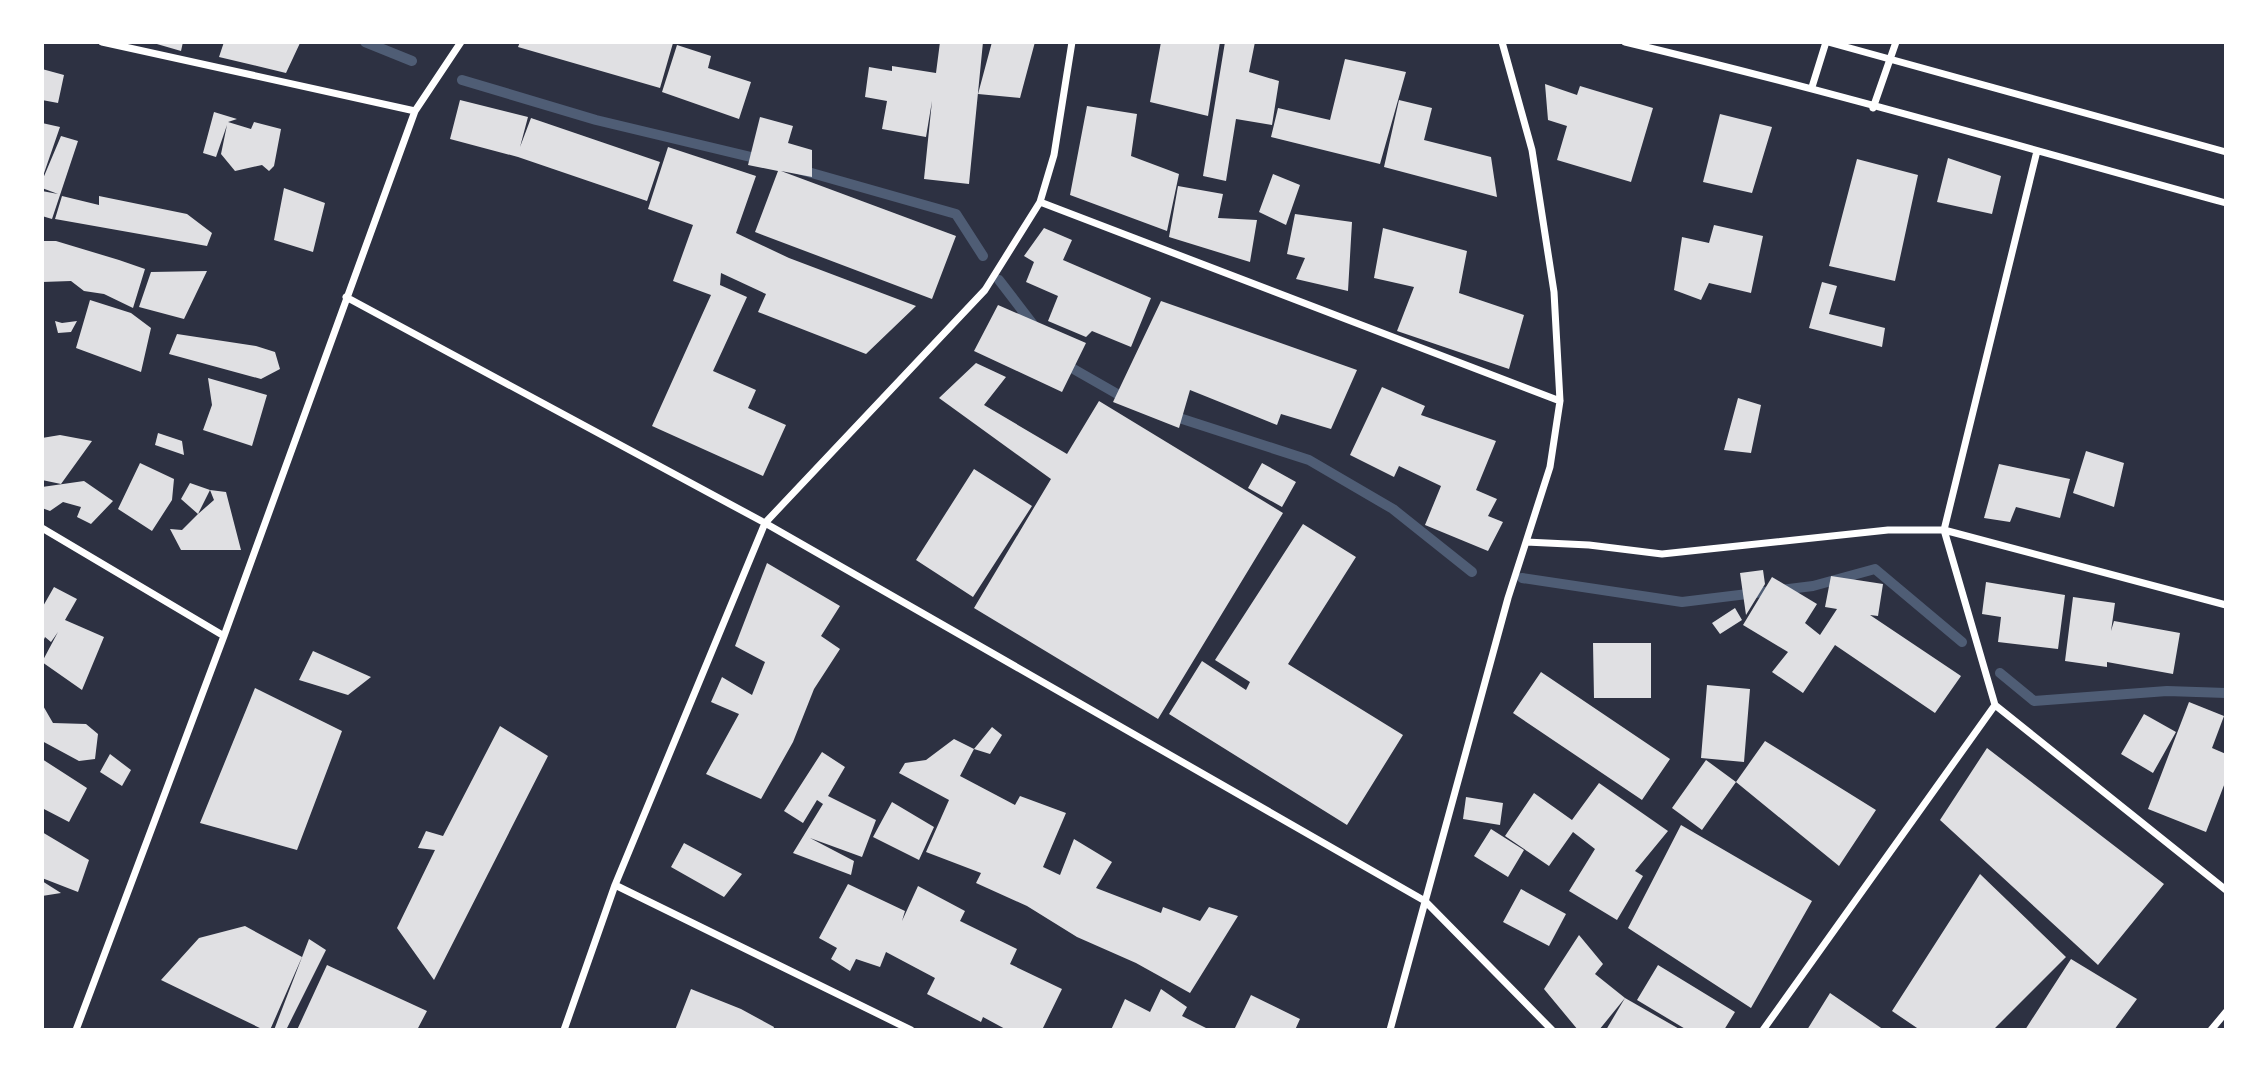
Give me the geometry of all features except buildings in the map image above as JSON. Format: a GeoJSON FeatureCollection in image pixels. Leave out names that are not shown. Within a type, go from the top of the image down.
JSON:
{"type":"FeatureCollection","features":[{"type":"Feature","properties":{"kind":"street"},"geometry":{"type":"LineString","coordinates":[[102,42],[415,111]]}},
{"type":"Feature","properties":{"kind":"street"},"geometry":{"type":"LineString","coordinates":[[76,1030],[225,636],[415,111],[461,42]]}},
{"type":"Feature","properties":{"kind":"street"},"geometry":{"type":"LineString","coordinates":[[564,1030],[615,885],[765,523],[985,290],[1040,202],[1054,155],[1072,42]]}},
{"type":"Feature","properties":{"kind":"street"},"geometry":{"type":"LineString","coordinates":[[1390,1030],[1525,542],[1550,467],[1560,401],[1554,292],[1532,150],[1502,42]]}},
{"type":"Feature","properties":{"kind":"street"},"geometry":{"type":"LineString","coordinates":[[1625,42],[1812,87],[1873,107],[2226,203]]}},
{"type":"Feature","properties":{"kind":"street"},"geometry":{"type":"LineString","coordinates":[[1812,87],[1827,42],[2226,152]]}},
{"type":"Feature","properties":{"kind":"street"},"geometry":{"type":"LineString","coordinates":[[1873,107],[1896,42]]}},
{"type":"Feature","properties":{"kind":"street"},"geometry":{"type":"LineString","coordinates":[[2037,151],[1944,530],[1995,705],[2226,890]]}},
{"type":"Feature","properties":{"kind":"street"},"geometry":{"type":"LineString","coordinates":[[1040,202],[1560,401]]}},
{"type":"Feature","properties":{"kind":"street"},"geometry":{"type":"LineString","coordinates":[[346,297],[765,523],[1424,901],[1552,1030]]}},
{"type":"Feature","properties":{"kind":"street"},"geometry":{"type":"LineString","coordinates":[[42,528],[225,636]]}},
{"type":"Feature","properties":{"kind":"street"},"geometry":{"type":"LineString","coordinates":[[1525,542],[1589,545],[1662,554],[1888,530],[1944,530],[2226,605]]}},
{"type":"Feature","properties":{"kind":"street"},"geometry":{"type":"LineString","coordinates":[[1763,1030],[1995,705]]}},
{"type":"Feature","properties":{"kind":"street"},"geometry":{"type":"LineString","coordinates":[[615,885],[911,1030]]}},
{"type":"Feature","properties":{"kind":"street"},"geometry":{"type":"LineString","coordinates":[[2211,1030],[2226,1012]]}},
{"type":"Feature","properties":{"kind":"waterway"},"geometry":{"type":"LineString","coordinates":[[365,42],[412,61]]}},
{"type":"Feature","properties":{"kind":"waterway"},"geometry":{"type":"LineString","coordinates":[[462,80],[596,120],[763,160]]}},
{"type":"Feature","properties":{"kind":"waterway"},"geometry":{"type":"LineString","coordinates":[[801,170],[956,214],[983,256]]}},
{"type":"Feature","properties":{"kind":"waterway"},"geometry":{"type":"LineString","coordinates":[[999,280],[1035,327]]}},
{"type":"Feature","properties":{"kind":"waterway"},"geometry":{"type":"LineString","coordinates":[[1063,363],[1126,399]]}},
{"type":"Feature","properties":{"kind":"waterway"},"geometry":{"type":"LineString","coordinates":[[1170,415],[1309,460],[1393,509],[1472,572]]}},
{"type":"Feature","properties":{"kind":"waterway"},"geometry":{"type":"LineString","coordinates":[[1522,578],[1682,602],[1813,586],[1875,569],[1962,642]]}},
{"type":"Feature","properties":{"kind":"waterway"},"geometry":{"type":"LineString","coordinates":[[2000,673],[2034,701],[2167,691],[2226,693]]}}]}
